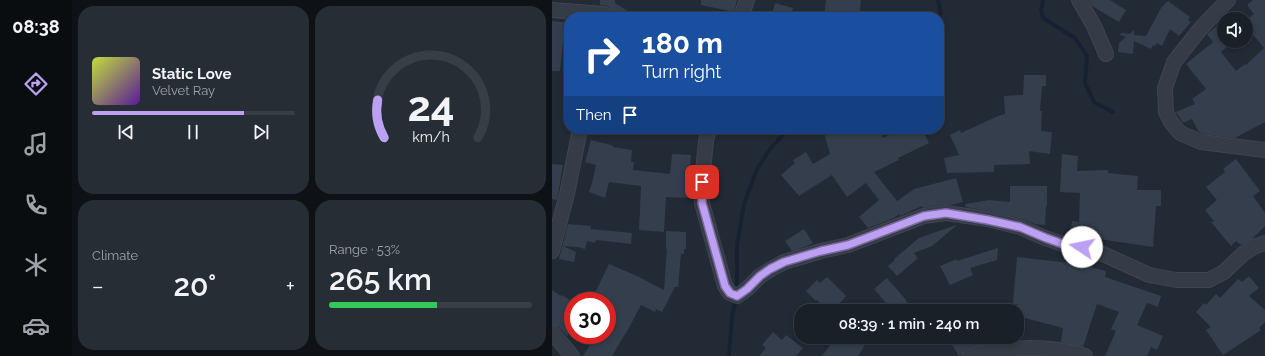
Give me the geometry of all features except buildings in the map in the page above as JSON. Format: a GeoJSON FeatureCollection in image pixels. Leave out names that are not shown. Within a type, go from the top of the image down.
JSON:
{"type":"FeatureCollection","features":[{"type":"Feature","properties":{"kind":"street"},"geometry":{"type":"LineString","coordinates":[[743,12],[747,0]]}},
{"type":"Feature","properties":{"kind":"street"},"geometry":{"type":"LineString","coordinates":[[1079,0],[1094,26],[1106,54]]}},
{"type":"Feature","properties":{"kind":"street"},"geometry":{"type":"LineString","coordinates":[[1228,0],[1201,28],[1174,62],[1165,88],[1166,112],[1171,122],[1180,133],[1201,142],[1265,150]]}},
{"type":"Feature","properties":{"kind":"street"},"geometry":{"type":"LineString","coordinates":[[552,10],[570,12]]}},
{"type":"Feature","properties":{"kind":"street"},"geometry":{"type":"LineString","coordinates":[[552,251],[567,194],[579,134]]}},
{"type":"Feature","properties":{"kind":"street"},"geometry":{"type":"LineString","coordinates":[[706,134],[702,203],[725,286],[730,293],[737,296],[747,289],[760,276],[784,262],[848,245],[924,216],[946,213],[1020,227],[1057,242],[1101,253],[1149,275],[1176,280],[1209,280],[1224,272],[1243,254],[1253,247],[1265,243]]}},
{"type":"Feature","properties":{"kind":"street"},"geometry":{"type":"LineString","coordinates":[[552,332],[572,356]]}},
{"type":"Feature","properties":{"kind":"street"},"geometry":{"type":"LineString","coordinates":[[971,356],[1025,348],[1074,352],[1085,356]]}},
{"type":"Feature","properties":{"kind":"waterway"},"geometry":{"type":"LineString","coordinates":[[938,0],[941,12]]}},
{"type":"Feature","properties":{"kind":"waterway"},"geometry":{"type":"LineString","coordinates":[[1043,0],[1041,11],[1043,18],[1075,38],[1087,56],[1085,83],[1094,102],[1113,112]]}},
{"type":"Feature","properties":{"kind":"waterway"},"geometry":{"type":"LineString","coordinates":[[737,291],[737,245],[744,204],[757,169],[770,149],[784,134]]}},
{"type":"Feature","properties":{"kind":"waterway"},"geometry":{"type":"LineString","coordinates":[[729,356],[732,317],[736,298]]}},
{"type":"Feature","properties":{"kind":"route"},"geometry":{"type":"LineString","coordinates":[[702,182],[702,203],[725,286],[730,293],[737,296],[747,289],[760,276],[784,262],[848,245],[924,216],[946,213],[988,220],[1020,227],[1063,244],[1082,247]]}}]}
